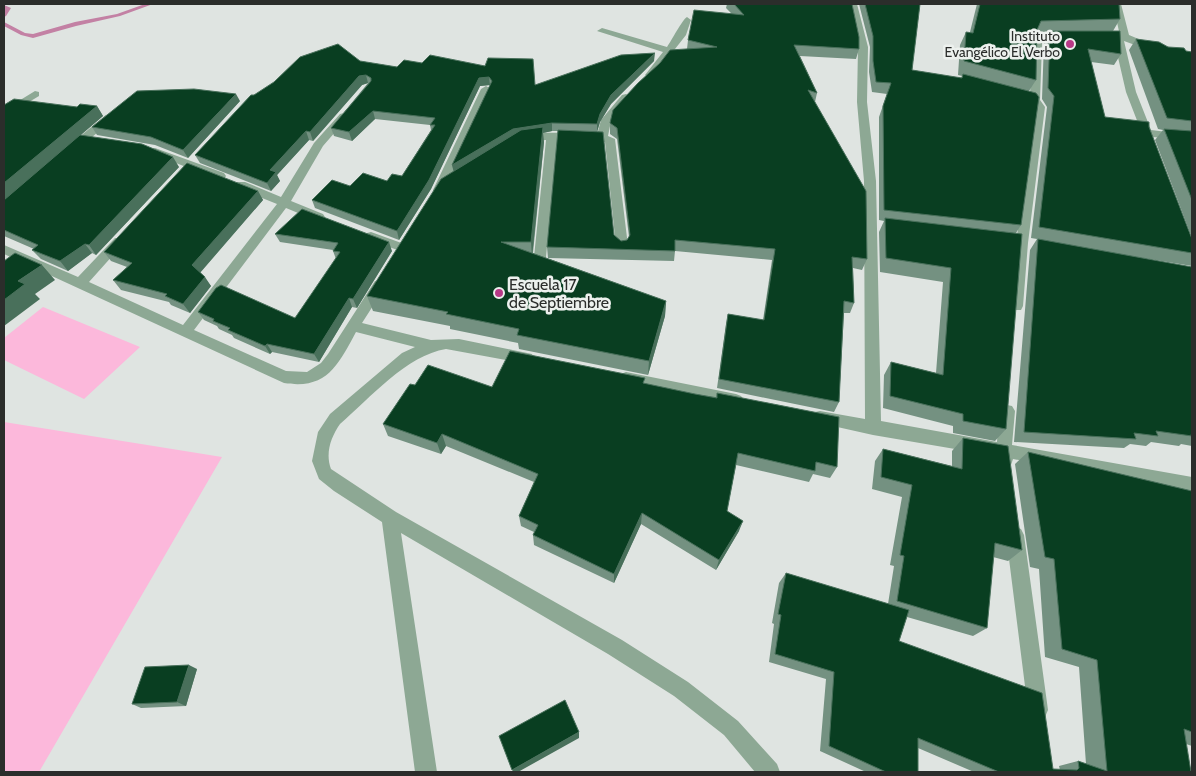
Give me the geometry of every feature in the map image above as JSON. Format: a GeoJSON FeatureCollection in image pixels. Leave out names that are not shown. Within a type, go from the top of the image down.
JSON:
{"type":"FeatureCollection","features":[{"type":"Feature","properties":{"kind":"street"},"geometry":{"type":"LineString","coordinates":[[853,4],[863,47],[862,102],[875,226],[873,428]]}},
{"type":"Feature","properties":{"kind":"street"},"geometry":{"type":"LineString","coordinates":[[1117,4],[1125,37]]}},
{"type":"Feature","properties":{"kind":"street"},"geometry":{"type":"LineString","coordinates":[[644,80],[656,70],[668,50],[681,35],[687,20]]}},
{"type":"Feature","properties":{"kind":"street"},"geometry":{"type":"LineString","coordinates":[[602,31],[668,50]]}},
{"type":"Feature","properties":{"kind":"street"},"geometry":{"type":"LineString","coordinates":[[1015,322],[1022,243],[1040,107],[1035,100],[1037,44],[1039,38],[1048,36],[1080,38]]}},
{"type":"Feature","properties":{"kind":"street"},"geometry":{"type":"LineString","coordinates":[[1125,37],[1119,40],[1127,78],[1158,166]]}},
{"type":"Feature","properties":{"kind":"street"},"geometry":{"type":"LineString","coordinates":[[1107,38],[1125,37],[1163,52],[1192,57]]}},
{"type":"Feature","properties":{"kind":"street"},"geometry":{"type":"LineString","coordinates":[[456,179],[437,194],[486,89]]}},
{"type":"Feature","properties":{"kind":"street"},"geometry":{"type":"LineString","coordinates":[[602,138],[606,120],[632,90]]}},
{"type":"Feature","properties":{"kind":"street"},"geometry":{"type":"LineString","coordinates":[[1006,93],[1035,100]]}},
{"type":"Feature","properties":{"kind":"street"},"geometry":{"type":"LineString","coordinates":[[4,114],[35,94]]}},
{"type":"Feature","properties":{"kind":"street"},"geometry":{"type":"LineString","coordinates":[[62,157],[118,110]]}},
{"type":"Feature","properties":{"kind":"street"},"geometry":{"type":"LineString","coordinates":[[185,332],[284,203],[318,145],[349,110]]}},
{"type":"Feature","properties":{"kind":"street"},"geometry":{"type":"LineString","coordinates":[[1148,135],[1150,133],[1192,138]]}},
{"type":"Feature","properties":{"kind":"street"},"geometry":{"type":"LineString","coordinates":[[540,257],[552,136]]}},
{"type":"Feature","properties":{"kind":"street"},"geometry":{"type":"LineString","coordinates":[[512,144],[530,138],[552,136],[610,139],[622,246]]}},
{"type":"Feature","properties":{"kind":"street"},"geometry":{"type":"LineString","coordinates":[[84,138],[103,141]]}},
{"type":"Feature","properties":{"kind":"street"},"geometry":{"type":"LineString","coordinates":[[141,148],[190,164],[330,220]]}},
{"type":"Feature","properties":{"kind":"street"},"geometry":{"type":"LineString","coordinates":[[357,231],[403,248]]}},
{"type":"Feature","properties":{"kind":"street"},"geometry":{"type":"LineString","coordinates":[[80,284],[126,234]]}},
{"type":"Feature","properties":{"kind":"street"},"geometry":{"type":"LineString","coordinates":[[4,249],[185,332],[296,380],[313,377],[331,364],[388,271]]}},
{"type":"Feature","properties":{"kind":"street"},"geometry":{"type":"LineString","coordinates":[[353,326],[431,346],[459,345],[537,360]]}},
{"type":"Feature","properties":{"kind":"street"},"geometry":{"type":"LineString","coordinates":[[431,346],[407,357],[335,418],[326,432],[322,446],[320,461],[325,474],[340,486],[390,518],[615,646],[681,689],[731,728],[769,772]]}},
{"type":"Feature","properties":{"kind":"street"},"geometry":{"type":"LineString","coordinates":[[615,376],[748,403]]}},
{"type":"Feature","properties":{"kind":"street"},"geometry":{"type":"LineString","coordinates":[[1008,401],[1004,451],[1008,480]]}},
{"type":"Feature","properties":{"kind":"street"},"geometry":{"type":"LineString","coordinates":[[805,414],[873,428],[1192,484]]}},
{"type":"Feature","properties":{"kind":"street"},"geometry":{"type":"LineString","coordinates":[[390,518],[426,772]]}},
{"type":"Feature","properties":{"kind":"street"},"geometry":{"type":"LineString","coordinates":[[1013,519],[1040,724]]}},
{"type":"Feature","properties":{"kind":"shaded area"},"geometry":{"type":"Polygon","coordinates":[[[43,307],[140,347],[84,399],[4,360],[4,338],[43,307]]]}},
{"type":"Feature","properties":{"kind":"shaded area"},"geometry":{"type":"Polygon","coordinates":[[[4,422],[222,457],[39,772],[4,772],[4,422]]]}},
{"type":"Feature","properties":{"kind":"building"},"geometry":{"type":"Polygon","coordinates":[[[734,4],[852,4],[859,37],[859,49],[794,45],[817,93],[808,90],[866,191],[867,259],[852,257],[854,303],[844,301],[839,402],[719,379],[728,314],[764,320],[775,249],[675,240],[675,251],[547,247],[558,130],[603,132],[614,235],[621,241],[627,240],[630,235],[617,128],[610,123],[613,110],[660,63],[670,50],[717,47],[688,40],[694,10],[744,15],[734,4]]]}},
{"type":"Feature","properties":{"kind":"building"},"geometry":{"type":"Polygon","coordinates":[[[865,4],[920,4],[912,70],[962,78],[963,74],[1036,93],[1039,97],[1021,225],[884,210],[883,106],[891,83],[876,82],[873,61],[873,36],[865,4]]]}},
{"type":"Feature","properties":{"kind":"building"},"geometry":{"type":"Polygon","coordinates":[[[980,4],[1119,4],[1120,19],[1041,21],[1037,30],[1036,80],[964,61],[966,32],[973,33],[980,4]]]}},
{"type":"Feature","properties":{"kind":"building"},"geometry":{"type":"Polygon","coordinates":[[[1050,31],[1120,31],[1121,54],[1088,49],[1105,117],[1149,122],[1149,127],[1192,239],[1192,253],[1039,227],[1054,96],[1048,88],[1050,31]]]}},
{"type":"Feature","properties":{"kind":"building"},"geometry":{"type":"Polygon","coordinates":[[[1136,39],[1159,42],[1168,47],[1184,48],[1186,51],[1192,52],[1192,121],[1167,118],[1136,39]]]}},
{"type":"Feature","properties":{"kind":"building"},"geometry":{"type":"Polygon","coordinates":[[[338,44],[360,61],[397,67],[404,60],[422,63],[430,55],[485,66],[488,58],[533,59],[535,85],[621,55],[655,53],[611,95],[600,114],[597,124],[552,123],[513,129],[452,165],[492,81],[489,77],[479,78],[429,180],[397,231],[312,200],[332,180],[350,186],[363,173],[387,181],[392,174],[402,176],[435,125],[430,125],[435,118],[373,111],[349,132],[331,128],[371,81],[371,78],[366,75],[359,76],[310,132],[306,131],[270,170],[276,172],[267,183],[195,155],[251,95],[274,82],[300,57],[338,44]]]}},
{"type":"Feature","properties":{"kind":"building"},"geometry":{"type":"Polygon","coordinates":[[[194,89],[236,94],[183,150],[151,137],[92,127],[137,91],[194,89]]]}},
{"type":"Feature","properties":{"kind":"building"},"geometry":{"type":"Polygon","coordinates":[[[14,99],[77,107],[80,104],[97,106],[4,183],[4,105],[14,99]]]}},
{"type":"Feature","properties":{"kind":"building"},"geometry":{"type":"Polygon","coordinates":[[[543,127],[531,242],[501,242],[666,301],[649,361],[517,335],[519,329],[446,314],[448,312],[367,296],[441,179],[521,130],[543,127]]]}},
{"type":"Feature","properties":{"kind":"building"},"geometry":{"type":"Polygon","coordinates":[[[1164,129],[1192,131],[1192,200],[1164,129]]]}},
{"type":"Feature","properties":{"kind":"building"},"geometry":{"type":"Polygon","coordinates":[[[80,135],[142,144],[173,157],[89,245],[85,244],[60,261],[32,250],[38,245],[4,230],[4,200],[80,135]]]}},
{"type":"Feature","properties":{"kind":"building"},"geometry":{"type":"Polygon","coordinates":[[[187,163],[258,191],[192,265],[205,277],[183,304],[165,296],[167,294],[113,280],[132,263],[104,252],[187,163]]]}},
{"type":"Feature","properties":{"kind":"building"},"geometry":{"type":"Polygon","coordinates":[[[302,209],[389,242],[353,299],[349,298],[314,354],[267,344],[265,346],[228,330],[230,328],[198,312],[216,288],[221,285],[295,318],[340,252],[333,251],[338,243],[275,234],[302,209]]]}},
{"type":"Feature","properties":{"kind":"building"},"geometry":{"type":"Polygon","coordinates":[[[885,218],[1022,234],[1006,429],[963,421],[963,414],[890,396],[891,362],[943,375],[951,268],[886,258],[885,218]]]}},
{"type":"Feature","properties":{"kind":"building"},"geometry":{"type":"Polygon","coordinates":[[[1038,239],[1192,267],[1192,436],[1156,431],[1158,436],[1134,433],[1136,439],[1024,432],[1038,239]]]}},
{"type":"Feature","properties":{"kind":"building"},"geometry":{"type":"Polygon","coordinates":[[[15,253],[42,265],[18,281],[25,284],[4,300],[4,261],[15,253]]]}},
{"type":"Feature","properties":{"kind":"building"},"geometry":{"type":"Polygon","coordinates":[[[510,351],[645,378],[643,383],[695,394],[717,398],[717,393],[839,417],[837,467],[816,462],[815,471],[738,453],[727,511],[743,521],[719,560],[642,513],[614,574],[533,535],[538,525],[519,516],[538,474],[442,434],[437,443],[383,424],[410,384],[415,385],[428,365],[492,387],[510,351]]]}},
{"type":"Feature","properties":{"kind":"building"},"geometry":{"type":"Polygon","coordinates":[[[963,438],[1008,446],[1022,550],[995,543],[987,628],[897,601],[904,556],[900,555],[912,485],[881,477],[883,449],[962,469],[963,438]]]}},
{"type":"Feature","properties":{"kind":"building"},"geometry":{"type":"Polygon","coordinates":[[[1028,452],[1192,491],[1192,732],[1184,729],[1191,772],[999,772],[918,738],[918,772],[886,772],[829,746],[834,672],[775,654],[781,615],[778,614],[786,573],[909,610],[899,641],[1042,693],[1053,769],[1077,770],[1079,768],[1078,761],[1107,771],[1097,660],[1062,649],[1054,559],[1045,557],[1028,452]]]}},
{"type":"Feature","properties":{"kind":"building"},"geometry":{"type":"Polygon","coordinates":[[[189,665],[177,702],[132,704],[145,667],[189,665]]]}},
{"type":"Feature","properties":{"kind":"building"},"geometry":{"type":"Polygon","coordinates":[[[565,700],[579,732],[512,770],[499,736],[565,700]]]}},
{"type":"Feature","properties":{"kind":"waterway"},"geometry":{"type":"LineString","coordinates":[[4,24],[23,34],[33,36],[75,24],[118,15],[150,4]]}},
{"type":"Feature","properties":{"kind":"waterway"},"geometry":{"type":"LineString","coordinates":[[4,7],[8,8],[4,15]]}},
{"type":"Feature","properties":{"kind":"place","name":"Instituto Evangélico El Verbo"},"geometry":{"type":"Point","coordinates":[1070,44]}},
{"type":"Feature","properties":{"kind":"place","name":"Escuela 17 de Septiembre"},"geometry":{"type":"Point","coordinates":[499,293]}}]}
